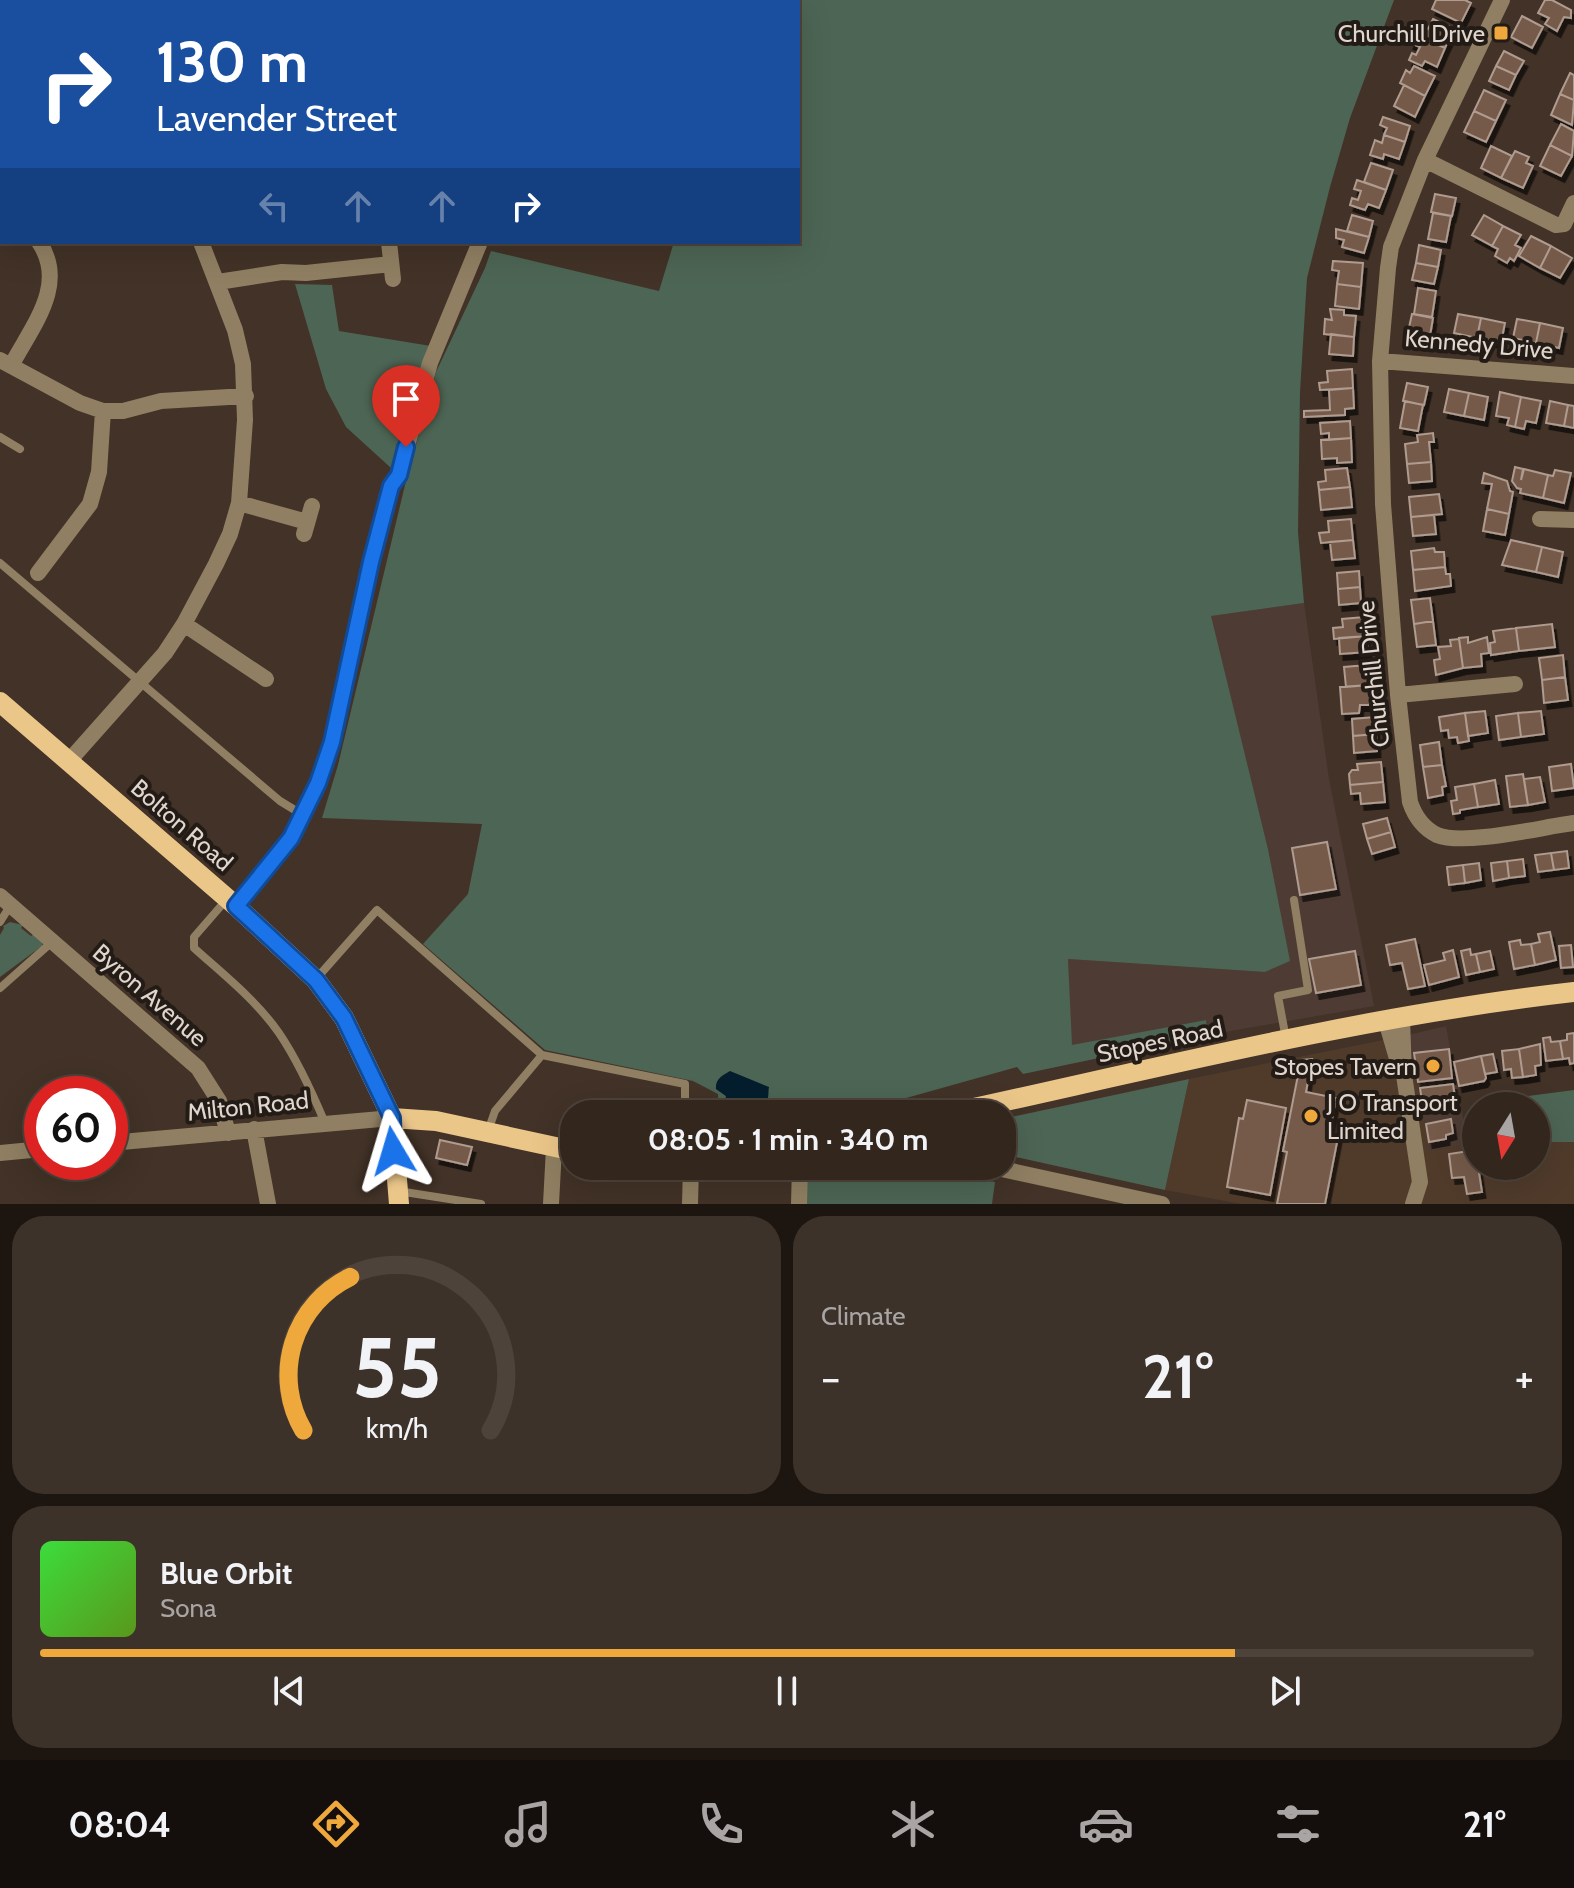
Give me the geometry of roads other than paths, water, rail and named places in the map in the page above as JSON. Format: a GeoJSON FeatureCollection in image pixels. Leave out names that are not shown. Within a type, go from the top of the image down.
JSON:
{"type":"FeatureCollection","features":[{"type":"Feature","properties":{"kind":"main road","name":"Bolton Road"},"geometry":{"type":"LineString","coordinates":[[0,702],[232,902],[316,980],[344,1018],[392,1118]]}},
{"type":"Feature","properties":{"kind":"main road","name":"Stopes Road"},"geometry":{"type":"LineString","coordinates":[[1011,1100],[1286,1040],[1502,1000],[1574,992]]}},
{"type":"Feature","properties":{"kind":"main road"},"geometry":{"type":"LineString","coordinates":[[397,1197],[392,1118],[436,1121],[560,1149]]}},
{"type":"Feature","properties":{"kind":"street","name":"Churchill Drive"},"geometry":{"type":"LineString","coordinates":[[1502,0],[1425,160],[1391,247],[1380,361],[1383,504],[1398,695],[1410,802],[1415,816],[1425,827],[1450,838],[1469,838],[1574,823]]}},
{"type":"Feature","properties":{"kind":"street"},"geometry":{"type":"LineString","coordinates":[[1425,160],[1556,225],[1564,224],[1574,203]]}},
{"type":"Feature","properties":{"kind":"street"},"geometry":{"type":"LineString","coordinates":[[40,244],[50,260],[51,286],[6,363],[80,403],[103,411],[123,411],[161,401],[246,396]]}},
{"type":"Feature","properties":{"kind":"street"},"geometry":{"type":"LineString","coordinates":[[69,761],[165,653],[216,564],[230,534],[239,503],[246,396],[243,364],[235,330],[202,244]]}},
{"type":"Feature","properties":{"kind":"street"},"geometry":{"type":"LineString","coordinates":[[218,282],[282,272],[392,272],[389,244]]}},
{"type":"Feature","properties":{"kind":"street"},"geometry":{"type":"LineString","coordinates":[[232,902],[291,838],[332,742],[371,562],[391,486],[399,475],[430,363],[479,244]]}},
{"type":"Feature","properties":{"kind":"street","name":"Kennedy Drive"},"geometry":{"type":"LineString","coordinates":[[1380,361],[1574,376]]}},
{"type":"Feature","properties":{"kind":"street"},"geometry":{"type":"LineString","coordinates":[[47,568],[90,504],[99,472],[103,411]]}},
{"type":"Feature","properties":{"kind":"street"},"geometry":{"type":"LineString","coordinates":[[239,503],[308,521]]}},
{"type":"Feature","properties":{"kind":"street"},"geometry":{"type":"LineString","coordinates":[[1540,519],[1574,520]]}},
{"type":"Feature","properties":{"kind":"street"},"geometry":{"type":"LineString","coordinates":[[184,624],[260,669]]}},
{"type":"Feature","properties":{"kind":"street"},"geometry":{"type":"LineString","coordinates":[[1398,695],[1515,684]]}},
{"type":"Feature","properties":{"kind":"street","name":"Byron Avenue"},"geometry":{"type":"LineString","coordinates":[[5,901],[198,1068],[219,1101],[228,1133]]}},
{"type":"Feature","properties":{"kind":"street"},"geometry":{"type":"LineString","coordinates":[[1394,1020],[1420,1182],[1417,1203]]}},
{"type":"Feature","properties":{"kind":"street","name":"Milton Road"},"geometry":{"type":"LineString","coordinates":[[128,1141],[392,1118]]}},
{"type":"Feature","properties":{"kind":"street"},"geometry":{"type":"LineString","coordinates":[[254,1129],[268,1204]]}},
{"type":"Feature","properties":{"kind":"street"},"geometry":{"type":"LineString","coordinates":[[0,1153],[24,1151]]}},
{"type":"Feature","properties":{"kind":"street"},"geometry":{"type":"LineString","coordinates":[[551,1204],[560,1167]]}},
{"type":"Feature","properties":{"kind":"street"},"geometry":{"type":"LineString","coordinates":[[1016,1172],[1162,1204]]}},
{"type":"Feature","properties":{"kind":"street"},"geometry":{"type":"LineString","coordinates":[[690,1204],[691,1180]]}},
{"type":"Feature","properties":{"kind":"street"},"geometry":{"type":"LineString","coordinates":[[799,1204],[800,1180]]}},
{"type":"Feature","properties":{"kind":"lane"},"geometry":{"type":"LineString","coordinates":[[0,437],[20,449]]}},
{"type":"Feature","properties":{"kind":"lane"},"geometry":{"type":"LineString","coordinates":[[0,563],[280,801],[303,815]]}},
{"type":"Feature","properties":{"kind":"lane"},"geometry":{"type":"LineString","coordinates":[[1286,1040],[1278,996],[1308,990],[1294,900]]}},
{"type":"Feature","properties":{"kind":"lane","name":"Byron Avenue"},"geometry":{"type":"LineString","coordinates":[[0,922],[5,901]]}},
{"type":"Feature","properties":{"kind":"lane"},"geometry":{"type":"LineString","coordinates":[[232,902],[194,937],[194,948],[245,993],[278,1032],[296,1061],[325,1123]]}},
{"type":"Feature","properties":{"kind":"lane"},"geometry":{"type":"LineString","coordinates":[[316,980],[377,910],[542,1055],[685,1084],[685,1100]]}},
{"type":"Feature","properties":{"kind":"lane"},"geometry":{"type":"LineString","coordinates":[[0,988],[53,941]]}},
{"type":"Feature","properties":{"kind":"lane"},"geometry":{"type":"LineString","coordinates":[[488,1133],[495,1111],[542,1055]]}},
{"type":"Feature","properties":{"kind":"lane"},"geometry":{"type":"LineString","coordinates":[[397,1197],[481,1204]]}},
{"type":"Feature","properties":{"kind":"water"},"geometry":{"type":"Polygon","coordinates":[[[730,1071],[769,1087],[768,1099],[725,1100],[726,1096],[716,1089],[720,1078],[730,1071]]]}},
{"type":"Feature","properties":{"kind":"place","name":"Churchill Drive"},"geometry":{"type":"Point","coordinates":[1501,33]}},
{"type":"Feature","properties":{"kind":"place","name":"Stopes Tavern"},"geometry":{"type":"Point","coordinates":[1433,1066]}},
{"type":"Feature","properties":{"kind":"place","name":"J O Transport Limited"},"geometry":{"type":"Point","coordinates":[1311,1116]}}]}
